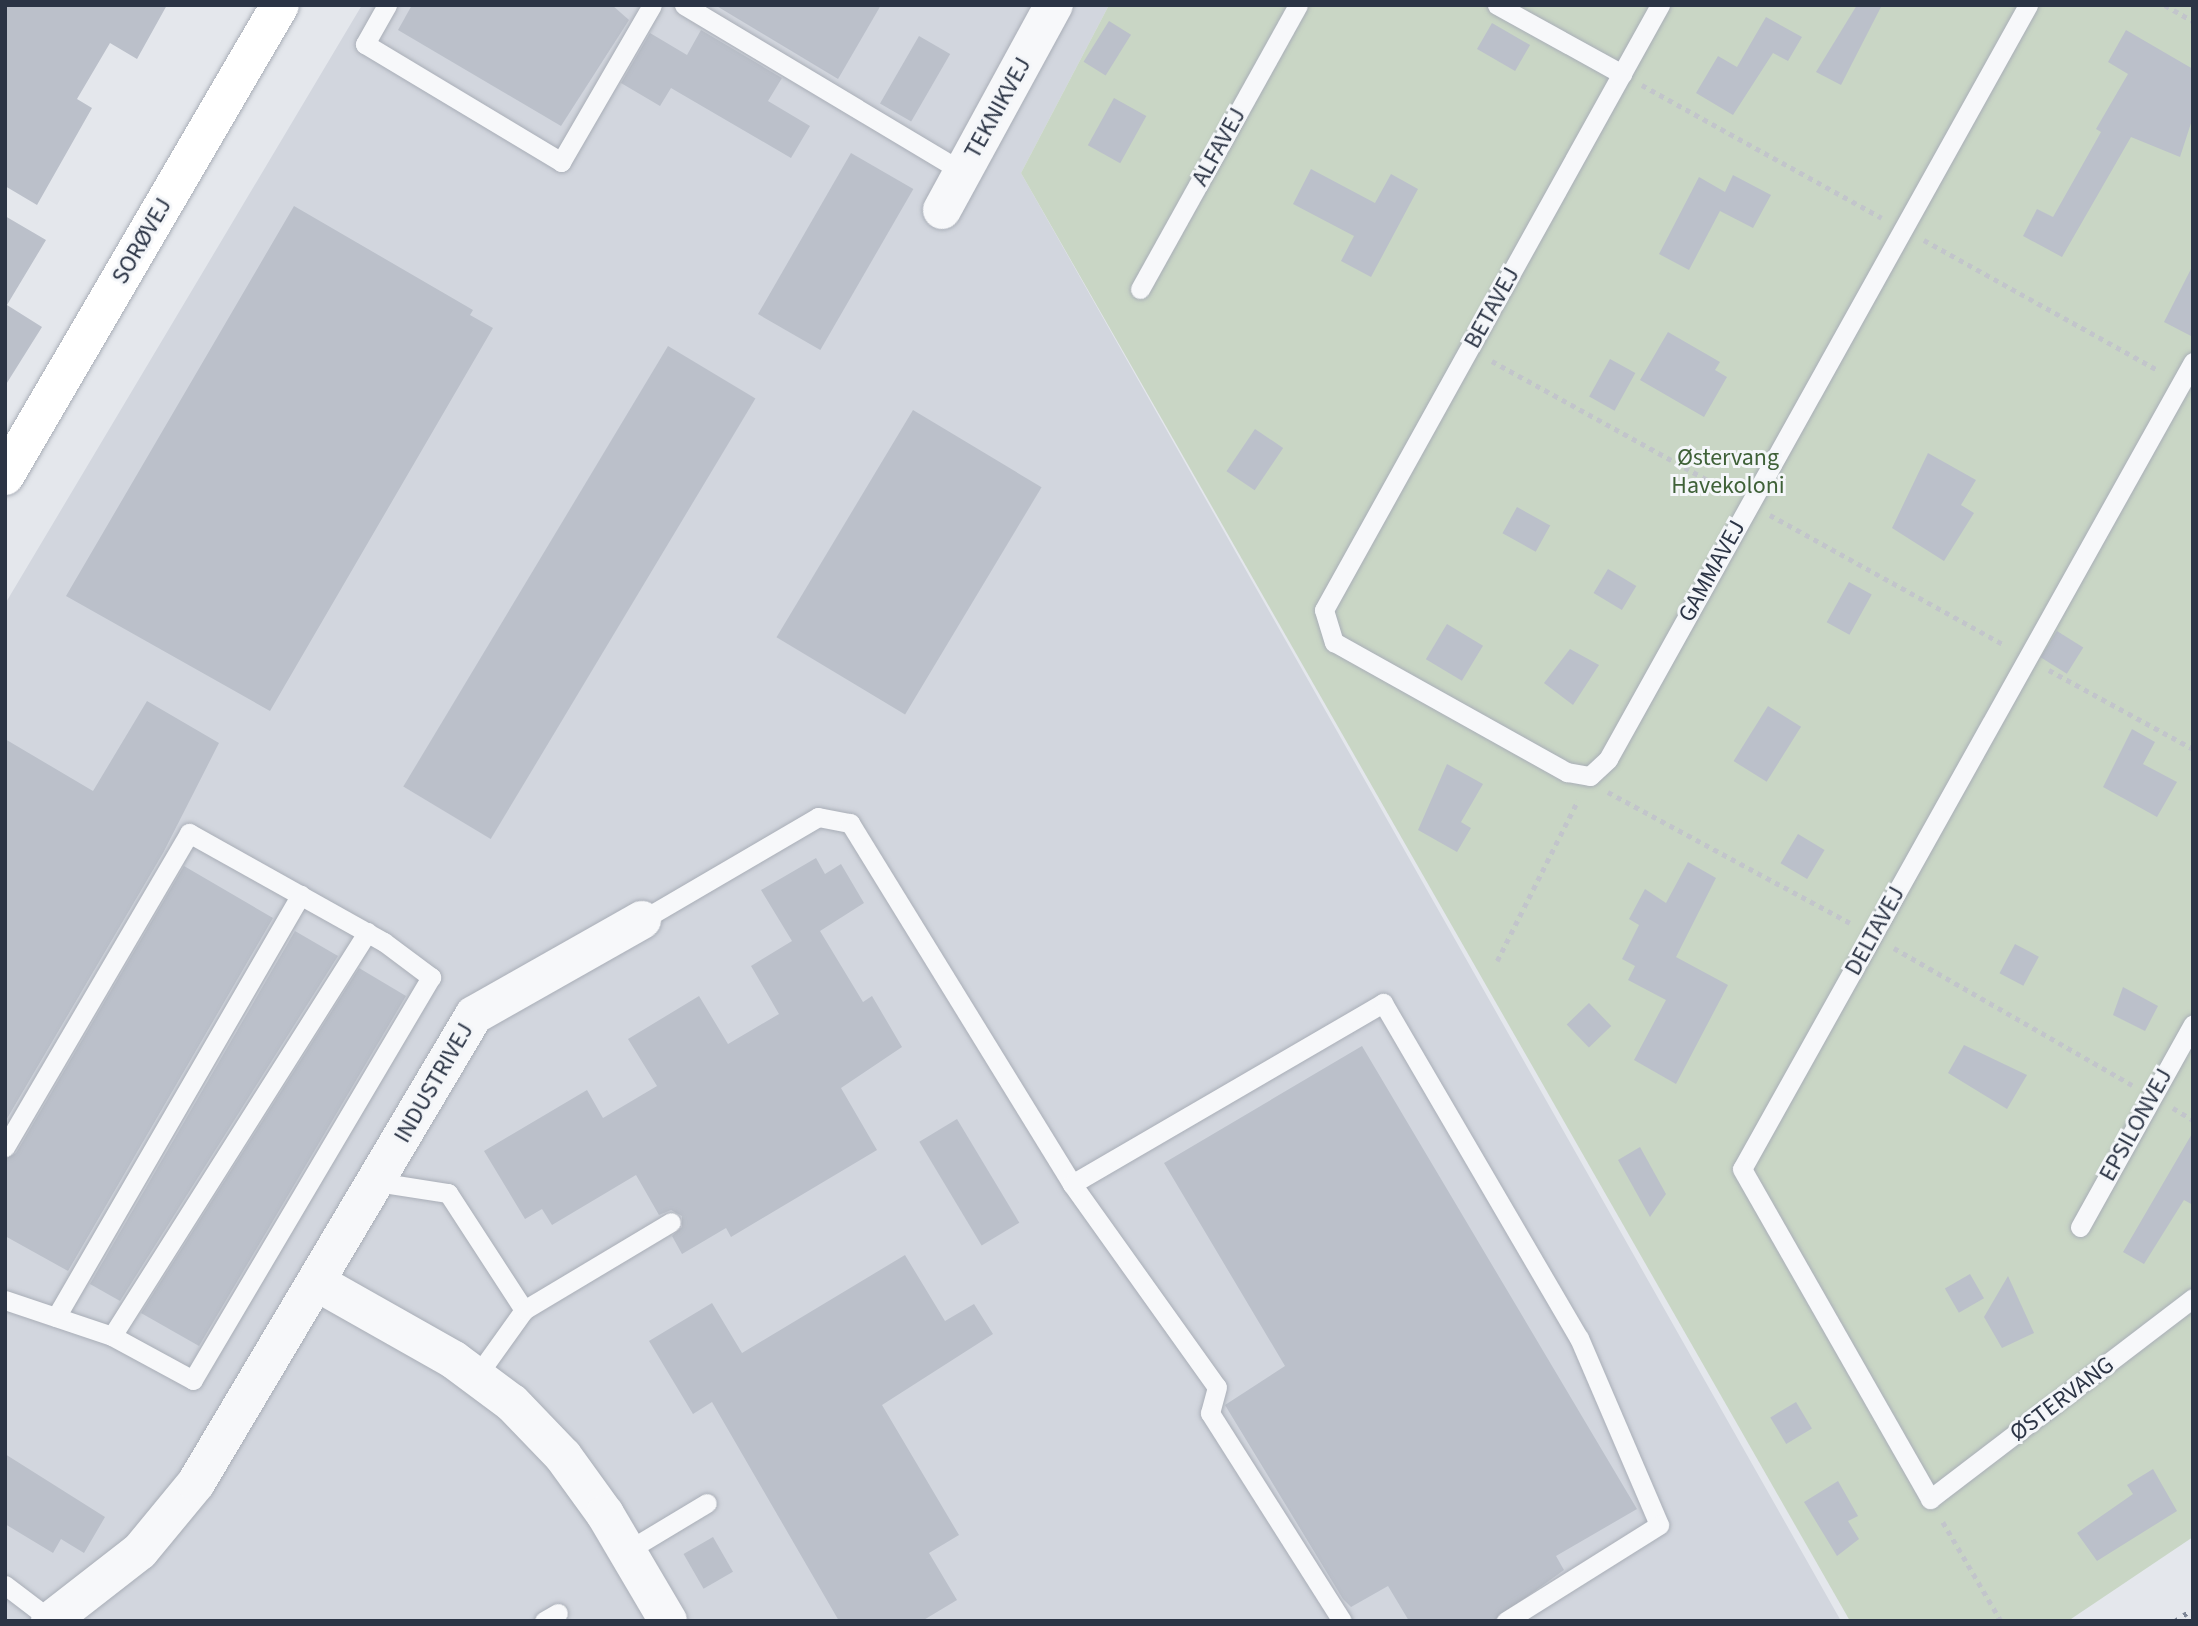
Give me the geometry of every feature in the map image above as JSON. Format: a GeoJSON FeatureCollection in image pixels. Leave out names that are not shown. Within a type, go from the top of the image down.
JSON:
{"type":"FeatureCollection","features":[{"type":"Feature","properties":{"kind":"street","name":"SORØVEJ"},"geometry":{"type":"LineString","coordinates":[[5,476],[280,5]]}},
{"type":"Feature","properties":{"kind":"street","name":"TEKNIKVEJ"},"geometry":{"type":"LineString","coordinates":[[942,210],[1054,5]]}},
{"type":"Feature","properties":{"kind":"street","name":"INDUSTRIVEJ"},"geometry":{"type":"LineString","coordinates":[[50,1620],[140,1551],[196,1483],[318,1283],[474,1015],[642,920]]}},
{"type":"Feature","properties":{"kind":"street"},"geometry":{"type":"LineString","coordinates":[[318,1283],[476,1377],[563,1456],[627,1551],[668,1621]]}},
{"type":"Feature","properties":{"kind":"lane"},"geometry":{"type":"LineString","coordinates":[[387,5],[365,44],[561,162],[652,5]]}},
{"type":"Feature","properties":{"kind":"lane"},"geometry":{"type":"LineString","coordinates":[[684,5],[963,172]]}},
{"type":"Feature","properties":{"kind":"lane","name":"ALFAVEJ"},"geometry":{"type":"LineString","coordinates":[[1140,289],[1298,5]]}},
{"type":"Feature","properties":{"kind":"lane"},"geometry":{"type":"LineString","coordinates":[[1497,5],[1622,74]]}},
{"type":"Feature","properties":{"kind":"lane","name":"BETAVEJ"},"geometry":{"type":"LineString","coordinates":[[1590,776],[1567,772],[1334,642],[1324,610],[1660,5]]}},
{"type":"Feature","properties":{"kind":"lane","name":"GAMMAVEJ"},"geometry":{"type":"LineString","coordinates":[[1590,776],[1608,759],[2028,5]]}},
{"type":"Feature","properties":{"kind":"lane","name":"DELTAVEJ"},"geometry":{"type":"LineString","coordinates":[[1930,1499],[1742,1168],[2193,362]]}},
{"type":"Feature","properties":{"kind":"lane"},"geometry":{"type":"LineString","coordinates":[[642,920],[818,817],[850,823],[1072,1184],[1217,1387],[1210,1413],[1342,1621]]}},
{"type":"Feature","properties":{"kind":"lane"},"geometry":{"type":"LineString","coordinates":[[5,1147],[189,833],[367,932],[431,977],[193,1380],[112,1336],[5,1300]]}},
{"type":"Feature","properties":{"kind":"lane"},"geometry":{"type":"LineString","coordinates":[[56,1317],[301,895]]}},
{"type":"Feature","properties":{"kind":"lane"},"geometry":{"type":"LineString","coordinates":[[112,1336],[367,932]]}},
{"type":"Feature","properties":{"kind":"lane"},"geometry":{"type":"LineString","coordinates":[[1072,1184],[1383,1003],[1579,1338],[1659,1525],[1506,1621]]}},
{"type":"Feature","properties":{"kind":"lane","name":"EPSILONVEJ"},"geometry":{"type":"LineString","coordinates":[[2080,1227],[2193,1024]]}},
{"type":"Feature","properties":{"kind":"lane"},"geometry":{"type":"LineString","coordinates":[[377,1182],[448,1193],[524,1310]]}},
{"type":"Feature","properties":{"kind":"lane"},"geometry":{"type":"LineString","coordinates":[[476,1377],[524,1310],[671,1222]]}},
{"type":"Feature","properties":{"kind":"lane","name":"ØSTERVANG"},"geometry":{"type":"LineString","coordinates":[[1930,1499],[2193,1298]]}},
{"type":"Feature","properties":{"kind":"lane"},"geometry":{"type":"LineString","coordinates":[[627,1551],[707,1503]]}},
{"type":"Feature","properties":{"kind":"lane"},"geometry":{"type":"LineString","coordinates":[[5,1585],[50,1620]]}},
{"type":"Feature","properties":{"kind":"path"},"geometry":{"type":"LineString","coordinates":[[2165,5],[2193,21]]}},
{"type":"Feature","properties":{"kind":"path"},"geometry":{"type":"LineString","coordinates":[[1470,349],[2193,749]]}},
{"type":"Feature","properties":{"kind":"path"},"geometry":{"type":"LineString","coordinates":[[1497,961],[1590,776],[1606,791],[1873,936],[2193,1119]]}},
{"type":"Feature","properties":{"kind":"path"},"geometry":{"type":"LineString","coordinates":[[1930,1499],[2001,1621]]}},
{"type":"Feature","properties":{"kind":"shaded area"},"geometry":{"type":"Polygon","coordinates":[[[362,5],[1109,5],[1021,173],[1841,1621],[5,1621],[5,604],[362,5]]]}},
{"type":"Feature","properties":{"kind":"green space","name":"Østervang Havekoloni"},"geometry":{"type":"Polygon","coordinates":[[[1109,5],[2193,5],[2193,1537],[2068,1621],[1850,1621],[1021,173],[1109,5]]]}},
{"type":"Feature","properties":{"kind":"building"},"geometry":{"type":"Polygon","coordinates":[[[5,5],[167,5],[137,59],[110,43],[77,99],[92,108],[37,205],[5,186],[5,5]]]}},
{"type":"Feature","properties":{"kind":"building"},"geometry":{"type":"Polygon","coordinates":[[[412,5],[612,5],[629,20],[561,126],[398,30],[412,5]]]}},
{"type":"Feature","properties":{"kind":"building"},"geometry":{"type":"Polygon","coordinates":[[[715,5],[881,5],[838,79],[715,5]]]}},
{"type":"Feature","properties":{"kind":"building"},"geometry":{"type":"Polygon","coordinates":[[[1857,5],[1882,5],[1841,85],[1816,72],[1857,5]]]}},
{"type":"Feature","properties":{"kind":"building"},"geometry":{"type":"Polygon","coordinates":[[[1766,17],[1802,37],[1788,61],[1773,53],[1733,115],[1696,93],[1718,56],[1737,67],[1766,17]]]}},
{"type":"Feature","properties":{"kind":"building"},"geometry":{"type":"Polygon","coordinates":[[[1109,21],[1131,35],[1106,75],[1084,62],[1109,21]]]}},
{"type":"Feature","properties":{"kind":"building"},"geometry":{"type":"Polygon","coordinates":[[[1492,23],[1530,45],[1515,71],[1477,49],[1492,23]]]}},
{"type":"Feature","properties":{"kind":"building"},"geometry":{"type":"Polygon","coordinates":[[[701,30],[782,78],[768,101],[810,126],[791,158],[671,88],[660,106],[621,83],[650,33],[687,55],[701,30]]]}},
{"type":"Feature","properties":{"kind":"building"},"geometry":{"type":"Polygon","coordinates":[[[2126,30],[2193,69],[2193,117],[2180,157],[2131,137],[2062,257],[2023,236],[2037,209],[2053,217],[2101,132],[2096,129],[2128,74],[2108,62],[2126,30]]]}},
{"type":"Feature","properties":{"kind":"building"},"geometry":{"type":"Polygon","coordinates":[[[919,36],[950,54],[911,122],[880,104],[919,36]]]}},
{"type":"Feature","properties":{"kind":"building"},"geometry":{"type":"Polygon","coordinates":[[[1114,98],[1146,116],[1120,163],[1088,145],[1114,98]]]}},
{"type":"Feature","properties":{"kind":"building"},"geometry":{"type":"Polygon","coordinates":[[[851,153],[913,189],[820,350],[758,314],[851,153]]]}},
{"type":"Feature","properties":{"kind":"building"},"geometry":{"type":"Polygon","coordinates":[[[1311,169],[1375,203],[1391,174],[1418,189],[1371,277],[1341,261],[1354,236],[1293,204],[1311,169]]]}},
{"type":"Feature","properties":{"kind":"building"},"geometry":{"type":"Polygon","coordinates":[[[1733,175],[1771,195],[1753,228],[1720,211],[1689,270],[1659,254],[1699,177],[1725,192],[1733,175]]]}},
{"type":"Feature","properties":{"kind":"building"},"geometry":{"type":"Polygon","coordinates":[[[294,206],[473,310],[470,315],[493,328],[270,711],[66,596],[294,206]]]}},
{"type":"Feature","properties":{"kind":"building"},"geometry":{"type":"Polygon","coordinates":[[[5,216],[46,240],[7,305],[42,327],[5,386],[5,216]]]}},
{"type":"Feature","properties":{"kind":"building"},"geometry":{"type":"Polygon","coordinates":[[[2193,265],[2193,337],[2164,322],[2193,265]]]}},
{"type":"Feature","properties":{"kind":"building"},"geometry":{"type":"Polygon","coordinates":[[[1668,332],[1720,362],[1715,370],[1727,377],[1704,417],[1640,380],[1668,332]]]}},
{"type":"Feature","properties":{"kind":"building"},"geometry":{"type":"Polygon","coordinates":[[[668,346],[755,399],[491,839],[403,787],[668,346]]]}},
{"type":"Feature","properties":{"kind":"building"},"geometry":{"type":"Polygon","coordinates":[[[1610,359],[1635,373],[1615,411],[1589,397],[1610,359]]]}},
{"type":"Feature","properties":{"kind":"building"},"geometry":{"type":"Polygon","coordinates":[[[913,410],[1042,487],[905,714],[777,637],[913,410]]]}},
{"type":"Feature","properties":{"kind":"building"},"geometry":{"type":"Polygon","coordinates":[[[1255,429],[1283,448],[1255,490],[1226,471],[1255,429]]]}},
{"type":"Feature","properties":{"kind":"building"},"geometry":{"type":"Polygon","coordinates":[[[1928,453],[1976,480],[1961,505],[1974,513],[1944,561],[1892,528],[1928,453]]]}},
{"type":"Feature","properties":{"kind":"building"},"geometry":{"type":"Polygon","coordinates":[[[1517,507],[1550,525],[1536,552],[1502,533],[1517,507]]]}},
{"type":"Feature","properties":{"kind":"building"},"geometry":{"type":"Polygon","coordinates":[[[1608,569],[1636,586],[1622,610],[1594,593],[1608,569]]]}},
{"type":"Feature","properties":{"kind":"building"},"geometry":{"type":"Polygon","coordinates":[[[1849,582],[1872,595],[1849,635],[1827,622],[1849,582]]]}},
{"type":"Feature","properties":{"kind":"building"},"geometry":{"type":"Polygon","coordinates":[[[1447,624],[1483,646],[1462,681],[1426,659],[1447,624]]]}},
{"type":"Feature","properties":{"kind":"building"},"geometry":{"type":"Polygon","coordinates":[[[2057,631],[2083,647],[2067,674],[2041,657],[2057,631]]]}},
{"type":"Feature","properties":{"kind":"building"},"geometry":{"type":"Polygon","coordinates":[[[1570,649],[1599,665],[1573,705],[1544,683],[1570,649]]]}},
{"type":"Feature","properties":{"kind":"building"},"geometry":{"type":"Polygon","coordinates":[[[147,701],[219,743],[163,853],[5,1122],[5,739],[93,791],[147,701]]]}},
{"type":"Feature","properties":{"kind":"building"},"geometry":{"type":"Polygon","coordinates":[[[1768,706],[1801,727],[1767,782],[1734,761],[1768,706]]]}},
{"type":"Feature","properties":{"kind":"building"},"geometry":{"type":"Polygon","coordinates":[[[2132,729],[2155,742],[2143,764],[2177,782],[2157,817],[2103,787],[2132,729]]]}},
{"type":"Feature","properties":{"kind":"building"},"geometry":{"type":"Polygon","coordinates":[[[1447,764],[1483,784],[1461,822],[1471,828],[1457,852],[1418,830],[1447,764]]]}},
{"type":"Feature","properties":{"kind":"building"},"geometry":{"type":"Polygon","coordinates":[[[1798,834],[1825,850],[1807,879],[1780,863],[1798,834]]]}},
{"type":"Feature","properties":{"kind":"building"},"geometry":{"type":"Polygon","coordinates":[[[816,858],[825,874],[841,864],[864,903],[820,931],[863,1002],[872,996],[902,1047],[841,1088],[877,1150],[731,1237],[726,1228],[682,1254],[672,1236],[682,1227],[682,1216],[671,1210],[659,1215],[636,1175],[552,1225],[542,1209],[525,1219],[484,1151],[587,1090],[603,1118],[657,1086],[628,1039],[699,996],[728,1044],[779,1014],[751,966],[792,941],[761,890],[816,858]]]}},
{"type":"Feature","properties":{"kind":"building"},"geometry":{"type":"Polygon","coordinates":[[[1688,862],[1716,878],[1676,957],[1728,985],[1676,1084],[1634,1060],[1666,1000],[1628,980],[1635,966],[1622,959],[1639,925],[1629,919],[1645,889],[1666,903],[1688,862]]]}},
{"type":"Feature","properties":{"kind":"building"},"geometry":{"type":"Polygon","coordinates":[[[184,866],[273,918],[68,1271],[5,1236],[5,1159],[16,1153],[184,866]]]}},
{"type":"Feature","properties":{"kind":"building"},"geometry":{"type":"Polygon","coordinates":[[[295,931],[338,956],[120,1301],[90,1284],[295,931]]]}},
{"type":"Feature","properties":{"kind":"building"},"geometry":{"type":"Polygon","coordinates":[[[2015,944],[2039,957],[2023,986],[2000,973],[2015,944]]]}},
{"type":"Feature","properties":{"kind":"building"},"geometry":{"type":"Polygon","coordinates":[[[359,968],[406,996],[199,1346],[141,1313],[359,968]]]}},
{"type":"Feature","properties":{"kind":"building"},"geometry":{"type":"Polygon","coordinates":[[[2123,987],[2158,1006],[2145,1031],[2113,1015],[2123,987]]]}},
{"type":"Feature","properties":{"kind":"building"},"geometry":{"type":"Polygon","coordinates":[[[1589,1003],[1611,1026],[1589,1048],[1567,1025],[1589,1003]]]}},
{"type":"Feature","properties":{"kind":"building"},"geometry":{"type":"Polygon","coordinates":[[[1964,1045],[2027,1075],[2007,1109],[1948,1073],[1964,1045]]]}},
{"type":"Feature","properties":{"kind":"building"},"geometry":{"type":"Polygon","coordinates":[[[1362,1046],[1637,1509],[1556,1556],[1564,1570],[1493,1621],[1409,1621],[1388,1586],[1351,1607],[1343,1599],[1225,1405],[1285,1366],[1164,1163],[1362,1046]]]}},
{"type":"Feature","properties":{"kind":"building"},"geometry":{"type":"Polygon","coordinates":[[[957,1119],[1019,1223],[982,1245],[919,1142],[957,1119]]]}},
{"type":"Feature","properties":{"kind":"building"},"geometry":{"type":"Polygon","coordinates":[[[2193,1132],[2193,1205],[2184,1200],[2144,1264],[2123,1252],[2193,1132]]]}},
{"type":"Feature","properties":{"kind":"building"},"geometry":{"type":"Polygon","coordinates":[[[1640,1147],[1666,1194],[1650,1217],[1618,1160],[1640,1147]]]}},
{"type":"Feature","properties":{"kind":"building"},"geometry":{"type":"Polygon","coordinates":[[[905,1255],[945,1321],[974,1304],[993,1334],[882,1405],[959,1535],[929,1553],[957,1600],[922,1621],[839,1621],[712,1402],[693,1414],[649,1341],[712,1303],[742,1353],[905,1255]]]}},
{"type":"Feature","properties":{"kind":"building"},"geometry":{"type":"Polygon","coordinates":[[[1970,1274],[1984,1298],[1959,1313],[1945,1288],[1970,1274]]]}},
{"type":"Feature","properties":{"kind":"building"},"geometry":{"type":"Polygon","coordinates":[[[2008,1276],[2034,1333],[2002,1348],[1984,1317],[2008,1276]]]}},
{"type":"Feature","properties":{"kind":"building"},"geometry":{"type":"Polygon","coordinates":[[[1796,1402],[1812,1429],[1786,1444],[1770,1417],[1796,1402]]]}},
{"type":"Feature","properties":{"kind":"building"},"geometry":{"type":"Polygon","coordinates":[[[5,1454],[105,1517],[84,1553],[61,1539],[53,1553],[5,1524],[5,1454]]]}},
{"type":"Feature","properties":{"kind":"building"},"geometry":{"type":"Polygon","coordinates":[[[2153,1469],[2177,1511],[2097,1561],[2077,1533],[2133,1494],[2127,1485],[2153,1469]]]}},
{"type":"Feature","properties":{"kind":"building"},"geometry":{"type":"Polygon","coordinates":[[[1838,1481],[1858,1516],[1848,1521],[1859,1539],[1837,1556],[1804,1502],[1838,1481]]]}},
{"type":"Feature","properties":{"kind":"building"},"geometry":{"type":"Polygon","coordinates":[[[713,1537],[733,1572],[704,1589],[684,1554],[713,1537]]]}},
{"type":"Feature","properties":{"kind":"railway"},"geometry":{"type":"LineString","coordinates":[[2175,1621],[2193,1609]]}}]}
